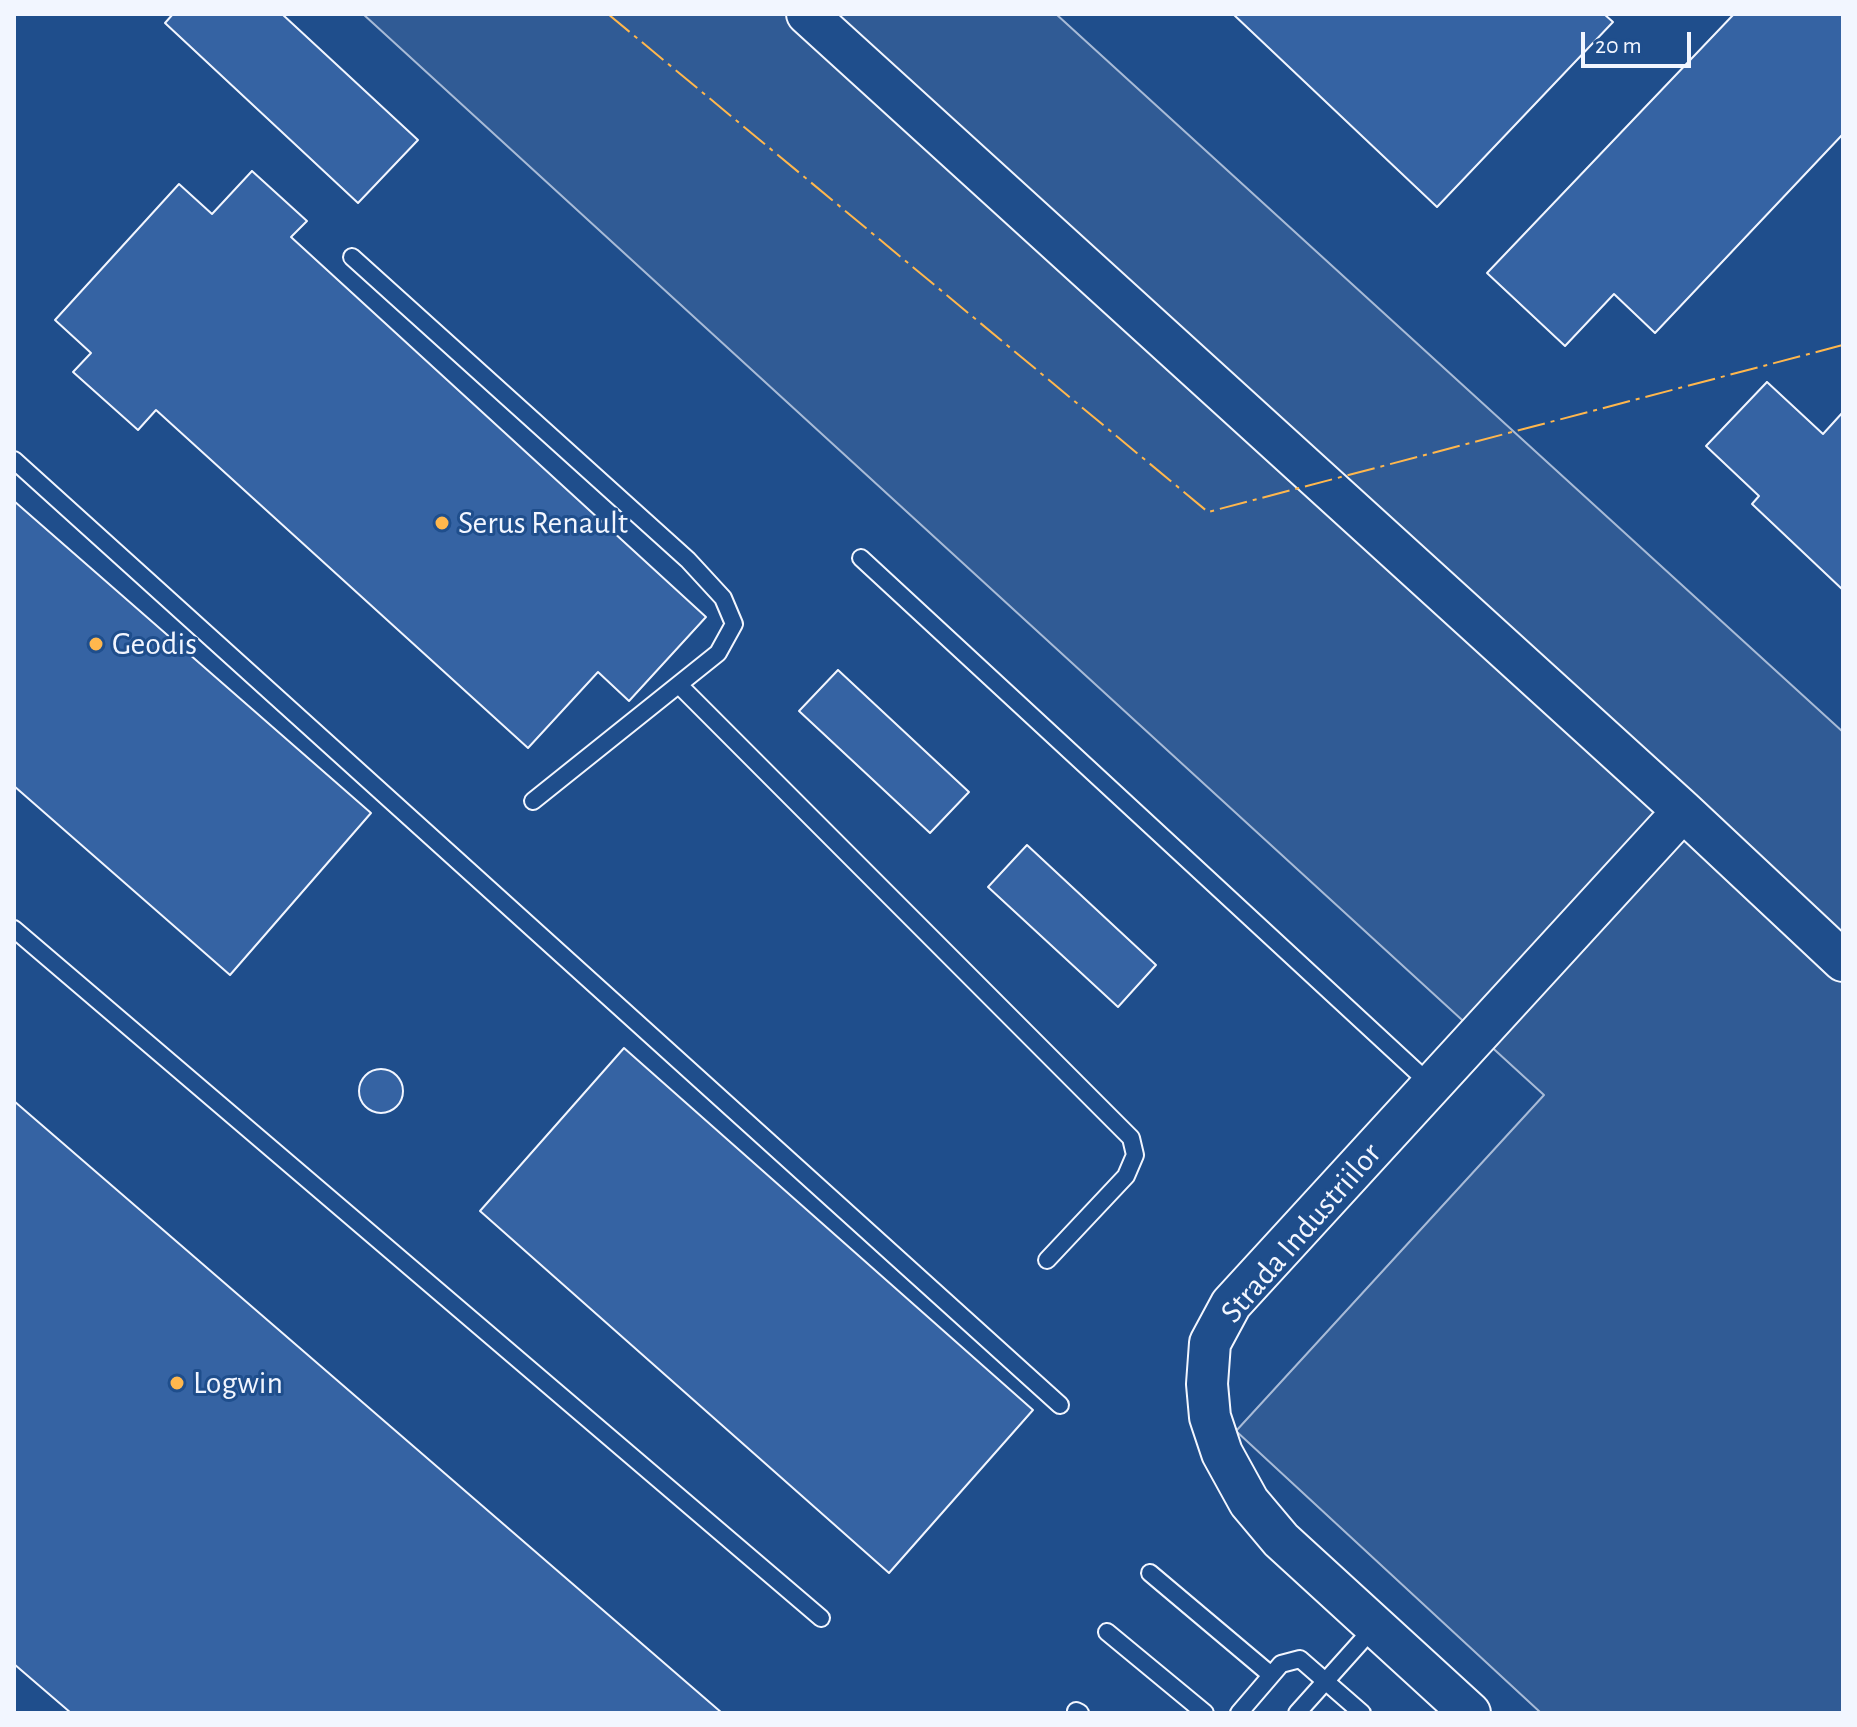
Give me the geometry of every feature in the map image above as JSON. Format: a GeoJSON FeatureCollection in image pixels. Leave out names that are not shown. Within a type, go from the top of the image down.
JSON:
{"type":"FeatureCollection","features":[{"type":"Feature","properties":{"kind":"street"},"geometry":{"type":"LineString","coordinates":[[807,14],[1683,811],[1843,961]]}},
{"type":"Feature","properties":{"kind":"street","name":"Strada Industriilor"},"geometry":{"type":"LineString","coordinates":[[1470,1713],[1281,1540],[1249,1502],[1222,1453],[1210,1417],[1207,1384],[1210,1343],[1231,1304],[1683,811]]}},
{"type":"Feature","properties":{"kind":"lane"},"geometry":{"type":"LineString","coordinates":[[352,257],[688,560],[723,598],[734,624],[718,653],[533,801]]}},
{"type":"Feature","properties":{"kind":"lane"},"geometry":{"type":"LineString","coordinates":[[14,460],[1060,1405]]}},
{"type":"Feature","properties":{"kind":"lane"},"geometry":{"type":"LineString","coordinates":[[861,558],[1430,1084]]}},
{"type":"Feature","properties":{"kind":"lane"},"geometry":{"type":"LineString","coordinates":[[679,685],[1131,1138],[1135,1155],[1126,1176],[1047,1260]]}},
{"type":"Feature","properties":{"kind":"lane"},"geometry":{"type":"LineString","coordinates":[[14,929],[821,1618]]}},
{"type":"Feature","properties":{"kind":"lane"},"geometry":{"type":"LineString","coordinates":[[1150,1573],[1271,1675]]}},
{"type":"Feature","properties":{"kind":"lane"},"geometry":{"type":"LineString","coordinates":[[1297,1713],[1375,1626]]}},
{"type":"Feature","properties":{"kind":"lane"},"geometry":{"type":"LineString","coordinates":[[1107,1632],[1205,1713]]}},
{"type":"Feature","properties":{"kind":"lane"},"geometry":{"type":"LineString","coordinates":[[1239,1713],[1281,1664],[1300,1659],[1362,1713]]}},
{"type":"Feature","properties":{"kind":"shaded area"},"geometry":{"type":"Polygon","coordinates":[[[363,14],[1056,14],[1843,732],[1843,1713],[1541,1713],[1236,1431],[1544,1095],[363,14]]]}},
{"type":"Feature","properties":{"kind":"building"},"geometry":{"type":"Polygon","coordinates":[[[173,14],[282,14],[418,140],[358,203],[165,23],[173,14]]]}},
{"type":"Feature","properties":{"kind":"building"},"geometry":{"type":"Polygon","coordinates":[[[1233,14],[1604,14],[1613,22],[1437,207],[1233,14]]]}},
{"type":"Feature","properties":{"kind":"building"},"geometry":{"type":"Polygon","coordinates":[[[1734,14],[1843,14],[1843,134],[1655,333],[1614,294],[1565,346],[1487,273],[1734,14]]]}},
{"type":"Feature","properties":{"kind":"building","name":"Serus Renault"},"geometry":{"type":"Polygon","coordinates":[[[252,171],[307,221],[291,237],[706,617],[629,701],[598,672],[528,748],[156,410],[138,430],[73,372],[91,353],[55,320],[179,184],[212,214],[252,171]]]}},
{"type":"Feature","properties":{"kind":"building"},"geometry":{"type":"Polygon","coordinates":[[[1767,382],[1823,434],[1843,412],[1843,590],[1752,504],[1759,496],[1706,446],[1767,382]]]}},
{"type":"Feature","properties":{"kind":"building","name":"Geodis"},"geometry":{"type":"Polygon","coordinates":[[[14,501],[371,813],[230,975],[14,786],[14,501]]]}},
{"type":"Feature","properties":{"kind":"building"},"geometry":{"type":"Polygon","coordinates":[[[838,670],[969,792],[930,833],[799,711],[838,670]]]}},
{"type":"Feature","properties":{"kind":"building"},"geometry":{"type":"Polygon","coordinates":[[[1027,845],[1156,965],[1118,1007],[988,887],[1027,845]]]}},
{"type":"Feature","properties":{"kind":"building"},"geometry":{"type":"Polygon","coordinates":[[[624,1048],[1033,1410],[889,1573],[480,1211],[624,1048]]]}},
{"type":"Feature","properties":{"kind":"building"},"geometry":{"type":"Polygon","coordinates":[[[381,1069],[397,1075],[403,1091],[397,1107],[381,1113],[365,1107],[359,1091],[365,1075],[381,1069]]]}},
{"type":"Feature","properties":{"kind":"building","name":"Logwin"},"geometry":{"type":"Polygon","coordinates":[[[14,1101],[722,1713],[71,1713],[14,1664],[14,1101]]]}},
{"type":"Feature","properties":{"kind":"power"},"geometry":{"type":"LineString","coordinates":[[608,14],[1208,512],[1843,345]]}},
{"type":"Feature","properties":{"kind":"place","name":"Serus Renault"},"geometry":{"type":"Point","coordinates":[442,523]}},
{"type":"Feature","properties":{"kind":"place","name":"Geodis"},"geometry":{"type":"Point","coordinates":[96,644]}},
{"type":"Feature","properties":{"kind":"place","name":"Logwin"},"geometry":{"type":"Point","coordinates":[177,1383]}}]}
